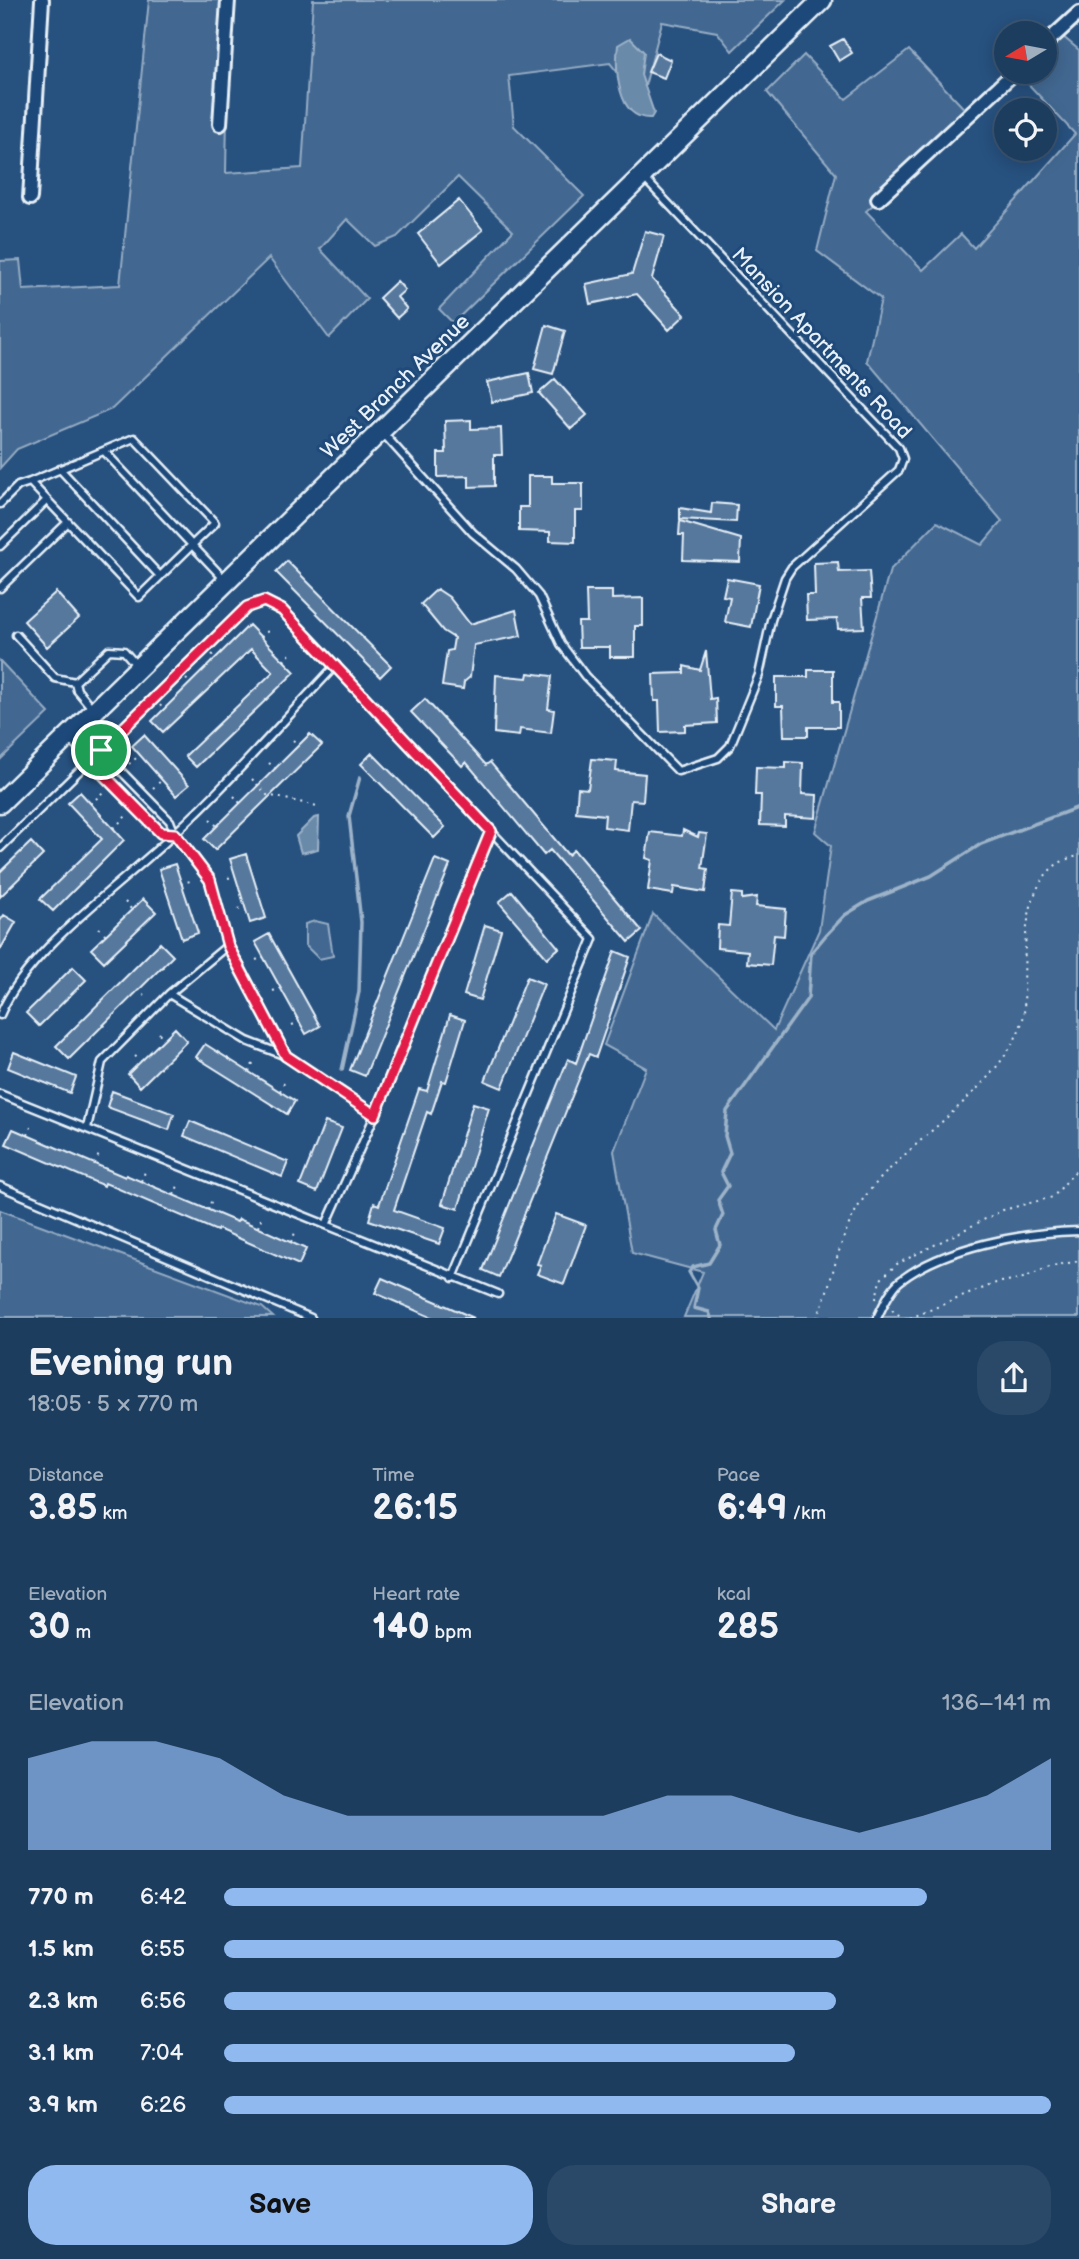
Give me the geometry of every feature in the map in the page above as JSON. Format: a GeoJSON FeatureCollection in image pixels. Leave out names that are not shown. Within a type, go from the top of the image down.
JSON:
{"type":"FeatureCollection","features":[{"type":"Feature","properties":{"kind":"street"},"geometry":{"type":"LineString","coordinates":[[30,198],[42,0]]}},
{"type":"Feature","properties":{"kind":"street"},"geometry":{"type":"LineString","coordinates":[[220,124],[228,0]]}},
{"type":"Feature","properties":{"kind":"street","name":"West Branch Avenue"},"geometry":{"type":"LineString","coordinates":[[0,803],[822,0]]}},
{"type":"Feature","properties":{"kind":"street"},"geometry":{"type":"LineString","coordinates":[[1057,33],[1079,13]]}},
{"type":"Feature","properties":{"kind":"street"},"geometry":{"type":"LineString","coordinates":[[878,199],[1002,84]]}},
{"type":"Feature","properties":{"kind":"lane","name":"Mansion Apartments Road"},"geometry":{"type":"LineString","coordinates":[[381,431],[473,534],[516,569],[539,596],[561,644],[585,676],[678,771],[718,758],[730,746],[759,675],[771,620],[785,578],[803,556],[899,470],[903,459],[899,448],[643,176]]}},
{"type":"Feature","properties":{"kind":"lane"},"geometry":{"type":"LineString","coordinates":[[0,504],[18,486],[134,439],[215,523],[139,597],[30,482]]}},
{"type":"Feature","properties":{"kind":"lane"},"geometry":{"type":"LineString","coordinates":[[104,451],[228,583]]}},
{"type":"Feature","properties":{"kind":"lane"},"geometry":{"type":"LineString","coordinates":[[60,470],[160,576]]}},
{"type":"Feature","properties":{"kind":"lane"},"geometry":{"type":"LineString","coordinates":[[0,546],[47,500]]}},
{"type":"Feature","properties":{"kind":"lane"},"geometry":{"type":"LineString","coordinates":[[0,588],[68,522]]}},
{"type":"Feature","properties":{"kind":"lane"},"geometry":{"type":"LineString","coordinates":[[0,848],[247,607],[264,601],[282,610],[593,939],[453,1278]]}},
{"type":"Feature","properties":{"kind":"lane"},"geometry":{"type":"LineString","coordinates":[[16,635],[55,678],[75,682]]}},
{"type":"Feature","properties":{"kind":"lane"},"geometry":{"type":"LineString","coordinates":[[75,682],[109,650],[116,648],[124,651],[139,668]]}},
{"type":"Feature","properties":{"kind":"lane"},"geometry":{"type":"LineString","coordinates":[[0,1015],[27,972],[53,943],[175,834],[336,665]]}},
{"type":"Feature","properties":{"kind":"lane"},"geometry":{"type":"LineString","coordinates":[[75,682],[77,690],[96,712]]}},
{"type":"Feature","properties":{"kind":"lane"},"geometry":{"type":"LineString","coordinates":[[74,733],[90,761],[161,833],[175,834]]}},
{"type":"Feature","properties":{"kind":"lane"},"geometry":{"type":"LineString","coordinates":[[74,733],[101,750],[170,821],[175,834],[210,880],[228,946],[286,1056]]}},
{"type":"Feature","properties":{"kind":"lane"},"geometry":{"type":"LineString","coordinates":[[326,1225],[375,1115],[491,831]]}},
{"type":"Feature","properties":{"kind":"lane"},"geometry":{"type":"LineString","coordinates":[[87,1128],[102,1062],[169,994],[228,946]]}},
{"type":"Feature","properties":{"kind":"lane"},"geometry":{"type":"LineString","coordinates":[[169,994],[247,1041],[286,1056],[375,1115]]}},
{"type":"Feature","properties":{"kind":"lane"},"geometry":{"type":"LineString","coordinates":[[0,1094],[498,1294]]}},
{"type":"Feature","properties":{"kind":"lane"},"geometry":{"type":"LineString","coordinates":[[0,1186],[311,1318]]}},
{"type":"Feature","properties":{"kind":"lane"},"geometry":{"type":"LineString","coordinates":[[877,1318],[897,1282],[943,1256],[1044,1234],[1079,1231]]}},
{"type":"Feature","properties":{"kind":"path"},"geometry":{"type":"LineString","coordinates":[[261,637],[269,630]]}},
{"type":"Feature","properties":{"kind":"path"},"geometry":{"type":"LineString","coordinates":[[211,653],[217,659]]}},
{"type":"Feature","properties":{"kind":"path"},"geometry":{"type":"LineString","coordinates":[[284,661],[291,653]]}},
{"type":"Feature","properties":{"kind":"path"},"geometry":{"type":"LineString","coordinates":[[185,678],[191,684]]}},
{"type":"Feature","properties":{"kind":"path"},"geometry":{"type":"LineString","coordinates":[[159,704],[164,710]]}},
{"type":"Feature","properties":{"kind":"path"},"geometry":{"type":"LineString","coordinates":[[293,740],[299,746]]}},
{"type":"Feature","properties":{"kind":"path"},"geometry":{"type":"LineString","coordinates":[[129,764],[140,755]]}},
{"type":"Feature","properties":{"kind":"path"},"geometry":{"type":"LineString","coordinates":[[269,762],[276,769]]}},
{"type":"Feature","properties":{"kind":"path"},"geometry":{"type":"LineString","coordinates":[[252,779],[267,795],[317,806]]}},
{"type":"Feature","properties":{"kind":"path"},"geometry":{"type":"LineString","coordinates":[[152,788],[162,780]]}},
{"type":"Feature","properties":{"kind":"path"},"geometry":{"type":"LineString","coordinates":[[91,804],[103,792]]}},
{"type":"Feature","properties":{"kind":"path"},"geometry":{"type":"LineString","coordinates":[[234,796],[240,803]]}},
{"type":"Feature","properties":{"kind":"path"},"geometry":{"type":"LineString","coordinates":[[114,828],[126,816]]}},
{"type":"Feature","properties":{"kind":"path"},"geometry":{"type":"LineString","coordinates":[[210,819],[217,826]]}},
{"type":"Feature","properties":{"kind":"path"},"geometry":{"type":"LineString","coordinates":[[817,1318],[829,1291],[847,1228],[865,1196],[893,1163],[1000,1065],[1015,1043],[1024,1015],[1031,903],[1040,878],[1067,858],[1079,856]]}},
{"type":"Feature","properties":{"kind":"path"},"geometry":{"type":"LineString","coordinates":[[228,878],[235,876]]}},
{"type":"Feature","properties":{"kind":"path"},"geometry":{"type":"LineString","coordinates":[[181,884],[190,881]]}},
{"type":"Feature","properties":{"kind":"path"},"geometry":{"type":"LineString","coordinates":[[125,902],[132,910]]}},
{"type":"Feature","properties":{"kind":"path"},"geometry":{"type":"LineString","coordinates":[[238,908],[245,907]]}},
{"type":"Feature","properties":{"kind":"path"},"geometry":{"type":"LineString","coordinates":[[99,928],[106,935]]}},
{"type":"Feature","properties":{"kind":"path"},"geometry":{"type":"LineString","coordinates":[[256,960],[262,957]]}},
{"type":"Feature","properties":{"kind":"path"},"geometry":{"type":"LineString","coordinates":[[162,967],[167,972]]}},
{"type":"Feature","properties":{"kind":"path"},"geometry":{"type":"LineString","coordinates":[[273,991],[280,988]]}},
{"type":"Feature","properties":{"kind":"path"},"geometry":{"type":"LineString","coordinates":[[138,990],[144,995]]}},
{"type":"Feature","properties":{"kind":"path"},"geometry":{"type":"LineString","coordinates":[[292,1025],[299,1021]]}},
{"type":"Feature","properties":{"kind":"path"},"geometry":{"type":"LineString","coordinates":[[104,1025],[109,1030]]}},
{"type":"Feature","properties":{"kind":"path"},"geometry":{"type":"LineString","coordinates":[[159,1033],[164,1039]]}},
{"type":"Feature","properties":{"kind":"path"},"geometry":{"type":"LineString","coordinates":[[135,1056],[141,1062]]}},
{"type":"Feature","properties":{"kind":"path"},"geometry":{"type":"LineString","coordinates":[[249,1072],[253,1064]]}},
{"type":"Feature","properties":{"kind":"path"},"geometry":{"type":"LineString","coordinates":[[280,1091],[284,1083]]}},
{"type":"Feature","properties":{"kind":"path"},"geometry":{"type":"LineString","coordinates":[[28,1136],[32,1127]]}},
{"type":"Feature","properties":{"kind":"path"},"geometry":{"type":"LineString","coordinates":[[95,1164],[99,1154]]}},
{"type":"Feature","properties":{"kind":"path"},"geometry":{"type":"LineString","coordinates":[[903,1318],[876,1298],[880,1280],[897,1264],[1003,1210],[1053,1197],[1079,1167]]}},
{"type":"Feature","properties":{"kind":"path"},"geometry":{"type":"LineString","coordinates":[[141,1181],[145,1172]]}},
{"type":"Feature","properties":{"kind":"path"},"geometry":{"type":"LineString","coordinates":[[174,1195],[178,1186]]}},
{"type":"Feature","properties":{"kind":"path"},"geometry":{"type":"LineString","coordinates":[[208,1210],[212,1199]]}},
{"type":"Feature","properties":{"kind":"path"},"geometry":{"type":"LineString","coordinates":[[258,1227],[261,1219]]}},
{"type":"Feature","properties":{"kind":"path"},"geometry":{"type":"LineString","coordinates":[[291,1242],[295,1233]]}},
{"type":"Feature","properties":{"kind":"path"},"geometry":{"type":"LineString","coordinates":[[910,1318],[996,1283],[1079,1261]]}},
{"type":"Feature","properties":{"kind":"shaded area"},"geometry":{"type":"Polygon","coordinates":[[[149,0],[229,0],[226,173],[302,168],[313,0],[785,0],[732,51],[717,32],[662,22],[641,101],[610,63],[509,76],[514,126],[584,196],[453,323],[439,309],[513,231],[458,177],[397,237],[375,246],[347,219],[320,249],[367,299],[329,338],[269,258],[112,409],[17,449],[0,468],[0,261],[20,260],[23,290],[120,285],[149,0]]]}},
{"type":"Feature","properties":{"kind":"shaded area"},"geometry":{"type":"Polygon","coordinates":[[[1057,32],[1079,50],[1079,1317],[684,1317],[703,1272],[632,1253],[614,1151],[646,1068],[604,1045],[653,914],[774,1030],[819,930],[831,846],[815,832],[890,570],[937,522],[982,545],[1002,521],[867,361],[881,299],[817,251],[836,174],[767,92],[804,55],[846,99],[909,50],[974,119],[866,211],[923,270],[961,234],[974,248],[1051,161],[1057,161],[1057,154],[1075,134],[1057,115],[1057,98],[1041,98],[1028,84],[1057,84],[1057,32]]]}},
{"type":"Feature","properties":{"kind":"shaded area"},"geometry":{"type":"Polygon","coordinates":[[[630,38],[644,52],[641,75],[654,113],[651,118],[631,111],[621,91],[617,67],[618,45],[630,38]]]}},
{"type":"Feature","properties":{"kind":"shaded area"},"geometry":{"type":"Polygon","coordinates":[[[0,661],[49,713],[0,760],[0,661]]]}},
{"type":"Feature","properties":{"kind":"shaded area"},"geometry":{"type":"Polygon","coordinates":[[[319,817],[318,849],[301,853],[296,836],[314,818],[319,817]]]}},
{"type":"Feature","properties":{"kind":"shaded area"},"geometry":{"type":"Polygon","coordinates":[[[315,921],[328,924],[333,956],[319,959],[305,945],[305,924],[315,921]]]}},
{"type":"Feature","properties":{"kind":"shaded area"},"geometry":{"type":"Polygon","coordinates":[[[0,1210],[262,1307],[273,1317],[0,1317],[0,1210]]]}},
{"type":"Feature","properties":{"kind":"building"},"geometry":{"type":"Polygon","coordinates":[[[843,39],[852,53],[839,61],[830,46],[843,39]]]}},
{"type":"Feature","properties":{"kind":"building"},"geometry":{"type":"Polygon","coordinates":[[[656,53],[671,60],[664,78],[648,72],[656,53]]]}},
{"type":"Feature","properties":{"kind":"building"},"geometry":{"type":"Polygon","coordinates":[[[459,200],[483,230],[441,264],[418,234],[459,200]]]}},
{"type":"Feature","properties":{"kind":"building"},"geometry":{"type":"Polygon","coordinates":[[[645,231],[664,236],[652,279],[685,315],[669,330],[637,294],[590,304],[586,284],[632,274],[645,231]]]}},
{"type":"Feature","properties":{"kind":"building"},"geometry":{"type":"Polygon","coordinates":[[[397,281],[405,290],[397,297],[407,309],[397,318],[379,298],[397,281]]]}},
{"type":"Feature","properties":{"kind":"building"},"geometry":{"type":"Polygon","coordinates":[[[546,325],[565,331],[553,374],[534,369],[546,325]]]}},
{"type":"Feature","properties":{"kind":"building"},"geometry":{"type":"Polygon","coordinates":[[[529,373],[533,393],[492,402],[487,382],[529,373]]]}},
{"type":"Feature","properties":{"kind":"building"},"geometry":{"type":"Polygon","coordinates":[[[555,379],[587,415],[571,429],[539,393],[555,379]]]}},
{"type":"Feature","properties":{"kind":"building"},"geometry":{"type":"Polygon","coordinates":[[[471,420],[471,429],[501,428],[502,455],[494,455],[494,486],[469,487],[469,476],[438,477],[438,453],[446,453],[445,421],[471,420]]]}},
{"type":"Feature","properties":{"kind":"building"},"geometry":{"type":"Polygon","coordinates":[[[528,476],[552,476],[552,483],[583,483],[583,511],[575,511],[575,542],[550,541],[550,532],[519,531],[519,507],[528,507],[528,476]]]}},
{"type":"Feature","properties":{"kind":"building"},"geometry":{"type":"Polygon","coordinates":[[[712,503],[737,505],[736,522],[680,519],[680,508],[711,513],[712,503]]]}},
{"type":"Feature","properties":{"kind":"building"},"geometry":{"type":"Polygon","coordinates":[[[680,521],[741,539],[740,562],[683,560],[684,535],[679,535],[680,521]]]}},
{"type":"Feature","properties":{"kind":"building"},"geometry":{"type":"Polygon","coordinates":[[[287,561],[391,666],[380,677],[276,572],[287,561]]]}},
{"type":"Feature","properties":{"kind":"building"},"geometry":{"type":"Polygon","coordinates":[[[838,562],[839,572],[869,571],[871,598],[862,598],[864,628],[838,629],[837,619],[807,620],[806,595],[815,595],[814,563],[838,562]]]}},
{"type":"Feature","properties":{"kind":"building"},"geometry":{"type":"Polygon","coordinates":[[[727,578],[759,584],[751,627],[725,622],[730,597],[723,596],[727,578]]]}},
{"type":"Feature","properties":{"kind":"building"},"geometry":{"type":"Polygon","coordinates":[[[437,589],[449,597],[470,624],[516,610],[521,636],[474,645],[470,677],[464,682],[463,689],[442,686],[447,651],[452,650],[454,638],[443,631],[421,604],[437,589]]]}},
{"type":"Feature","properties":{"kind":"building"},"geometry":{"type":"Polygon","coordinates":[[[586,591],[612,591],[612,599],[643,598],[643,626],[635,626],[635,657],[610,657],[610,647],[579,647],[578,622],[587,622],[586,591]]]}},
{"type":"Feature","properties":{"kind":"building"},"geometry":{"type":"Polygon","coordinates":[[[56,592],[79,618],[47,647],[24,621],[56,592]]]}},
{"type":"Feature","properties":{"kind":"building"},"geometry":{"type":"Polygon","coordinates":[[[249,625],[295,672],[196,767],[185,756],[273,672],[251,649],[163,732],[152,721],[249,625]]]}},
{"type":"Feature","properties":{"kind":"building"},"geometry":{"type":"Polygon","coordinates":[[[706,651],[710,699],[716,698],[717,723],[685,725],[685,731],[660,732],[659,701],[654,701],[653,674],[684,673],[684,666],[700,670],[706,651]]]}},
{"type":"Feature","properties":{"kind":"building"},"geometry":{"type":"Polygon","coordinates":[[[808,670],[833,670],[833,702],[839,702],[839,727],[808,727],[808,736],[784,736],[783,706],[776,706],[776,677],[808,677],[808,670]]]}},
{"type":"Feature","properties":{"kind":"building"},"geometry":{"type":"Polygon","coordinates":[[[528,673],[552,676],[548,709],[554,710],[551,733],[520,729],[519,736],[494,733],[496,675],[527,678],[528,673]]]}},
{"type":"Feature","properties":{"kind":"building"},"geometry":{"type":"Polygon","coordinates":[[[425,699],[486,765],[490,762],[568,855],[574,850],[642,931],[629,942],[550,850],[544,855],[466,762],[462,766],[411,712],[425,699]]]}},
{"type":"Feature","properties":{"kind":"building"},"geometry":{"type":"Polygon","coordinates":[[[310,734],[322,745],[215,850],[204,839],[310,734]]]}},
{"type":"Feature","properties":{"kind":"building"},"geometry":{"type":"Polygon","coordinates":[[[144,735],[189,785],[176,796],[132,746],[144,735]]]}},
{"type":"Feature","properties":{"kind":"building"},"geometry":{"type":"Polygon","coordinates":[[[372,753],[445,827],[434,838],[361,764],[372,753]]]}},
{"type":"Feature","properties":{"kind":"building"},"geometry":{"type":"Polygon","coordinates":[[[592,759],[617,761],[616,771],[645,774],[643,801],[631,800],[628,830],[604,827],[605,815],[576,812],[578,788],[588,789],[592,759]]]}},
{"type":"Feature","properties":{"kind":"building"},"geometry":{"type":"Polygon","coordinates":[[[786,762],[803,763],[802,794],[817,795],[816,818],[785,816],[785,826],[760,825],[761,795],[755,795],[756,767],[786,768],[786,762]]]}},
{"type":"Feature","properties":{"kind":"building"},"geometry":{"type":"Polygon","coordinates":[[[80,792],[124,840],[53,911],[40,899],[102,839],[68,803],[80,792]]]}},
{"type":"Feature","properties":{"kind":"building"},"geometry":{"type":"Polygon","coordinates":[[[683,830],[698,837],[699,833],[707,834],[702,868],[708,869],[705,892],[674,887],[673,894],[648,890],[652,860],[646,858],[650,832],[682,836],[683,830]]]}},
{"type":"Feature","properties":{"kind":"building"},"geometry":{"type":"Polygon","coordinates":[[[31,842],[43,855],[0,897],[0,872],[31,842]]]}},
{"type":"Feature","properties":{"kind":"building"},"geometry":{"type":"Polygon","coordinates":[[[246,854],[266,918],[250,923],[230,859],[246,854]]]}},
{"type":"Feature","properties":{"kind":"building"},"geometry":{"type":"Polygon","coordinates":[[[435,859],[450,865],[365,1076],[350,1070],[435,859]]]}},
{"type":"Feature","properties":{"kind":"building"},"geometry":{"type":"Polygon","coordinates":[[[175,864],[198,933],[182,939],[159,869],[175,864]]]}},
{"type":"Feature","properties":{"kind":"building"},"geometry":{"type":"Polygon","coordinates":[[[512,891],[559,948],[547,958],[499,902],[512,891]]]}},
{"type":"Feature","properties":{"kind":"building"},"geometry":{"type":"Polygon","coordinates":[[[732,893],[742,894],[742,899],[757,897],[756,906],[786,909],[784,936],[774,935],[771,965],[747,963],[748,951],[717,948],[718,925],[729,926],[732,893]]]}},
{"type":"Feature","properties":{"kind":"building"},"geometry":{"type":"Polygon","coordinates":[[[143,899],[156,912],[104,962],[91,949],[143,899]]]}},
{"type":"Feature","properties":{"kind":"building"},"geometry":{"type":"Polygon","coordinates":[[[4,915],[16,922],[0,950],[0,921],[4,915]]]}},
{"type":"Feature","properties":{"kind":"building"},"geometry":{"type":"Polygon","coordinates":[[[485,925],[501,930],[480,1000],[464,995],[485,925]]]}},
{"type":"Feature","properties":{"kind":"building"},"geometry":{"type":"Polygon","coordinates":[[[269,934],[320,1026],[306,1034],[255,942],[269,934]]]}},
{"type":"Feature","properties":{"kind":"building"},"geometry":{"type":"Polygon","coordinates":[[[160,943],[173,956],[69,1059],[56,1046],[160,943]]]}},
{"type":"Feature","properties":{"kind":"building"},"geometry":{"type":"Polygon","coordinates":[[[615,951],[630,957],[596,1057],[589,1054],[499,1277],[483,1270],[568,1059],[576,1063],[615,951]]]}},
{"type":"Feature","properties":{"kind":"building"},"geometry":{"type":"Polygon","coordinates":[[[73,967],[86,980],[39,1026],[26,1013],[73,967]]]}},
{"type":"Feature","properties":{"kind":"building"},"geometry":{"type":"Polygon","coordinates":[[[527,977],[544,984],[502,1088],[485,1081],[527,977]]]}},
{"type":"Feature","properties":{"kind":"building"},"geometry":{"type":"Polygon","coordinates":[[[450,1015],[465,1020],[446,1082],[442,1081],[431,1114],[427,1112],[394,1210],[445,1228],[439,1244],[369,1220],[374,1203],[379,1205],[419,1089],[427,1091],[450,1015]]]}},
{"type":"Feature","properties":{"kind":"building"},"geometry":{"type":"Polygon","coordinates":[[[175,1028],[187,1041],[140,1087],[128,1074],[175,1028]]]}},
{"type":"Feature","properties":{"kind":"building"},"geometry":{"type":"Polygon","coordinates":[[[205,1044],[295,1101],[287,1114],[196,1057],[205,1044]]]}},
{"type":"Feature","properties":{"kind":"building"},"geometry":{"type":"Polygon","coordinates":[[[14,1052],[76,1077],[70,1093],[8,1068],[14,1052]]]}},
{"type":"Feature","properties":{"kind":"building"},"geometry":{"type":"Polygon","coordinates":[[[112,1091],[174,1114],[169,1130],[107,1107],[112,1091]]]}},
{"type":"Feature","properties":{"kind":"building"},"geometry":{"type":"Polygon","coordinates":[[[473,1103],[489,1108],[458,1209],[442,1204],[473,1103]]]}},
{"type":"Feature","properties":{"kind":"building"},"geometry":{"type":"Polygon","coordinates":[[[190,1121],[288,1162],[282,1177],[184,1136],[190,1121]]]}},
{"type":"Feature","properties":{"kind":"building"},"geometry":{"type":"Polygon","coordinates":[[[325,1122],[342,1128],[317,1192],[300,1185],[325,1122]]]}},
{"type":"Feature","properties":{"kind":"building"},"geometry":{"type":"Polygon","coordinates":[[[13,1129],[237,1222],[239,1219],[306,1249],[299,1265],[218,1229],[217,1231],[105,1183],[104,1186],[6,1144],[13,1129]]]}},
{"type":"Feature","properties":{"kind":"building"},"geometry":{"type":"Polygon","coordinates":[[[556,1214],[586,1225],[564,1284],[537,1274],[541,1265],[537,1264],[556,1214]]]}},
{"type":"Feature","properties":{"kind":"building"},"geometry":{"type":"Polygon","coordinates":[[[382,1278],[474,1318],[433,1318],[375,1293],[382,1278]]]}},
{"type":"Feature","properties":{"kind":"waterway"},"geometry":{"type":"LineString","coordinates":[[342,1070],[359,992],[361,922],[349,816],[360,777]]}},
{"type":"Feature","properties":{"kind":"waterway"},"geometry":{"type":"LineString","coordinates":[[711,1318],[709,1312],[694,1308],[698,1288],[689,1272],[693,1267],[709,1263],[720,1245],[716,1230],[723,1215],[718,1200],[728,1186],[721,1172],[730,1153],[725,1136],[727,1111],[808,998],[811,953],[845,915],[868,901],[931,876],[981,844],[1079,807]]}},
{"type":"Feature","properties":{"kind":"route"},"geometry":{"type":"LineString","coordinates":[[264,601],[282,610],[491,831],[375,1115],[286,1056],[228,946],[210,880],[175,834],[161,833],[90,761],[101,750],[247,607],[264,601]]}}]}
